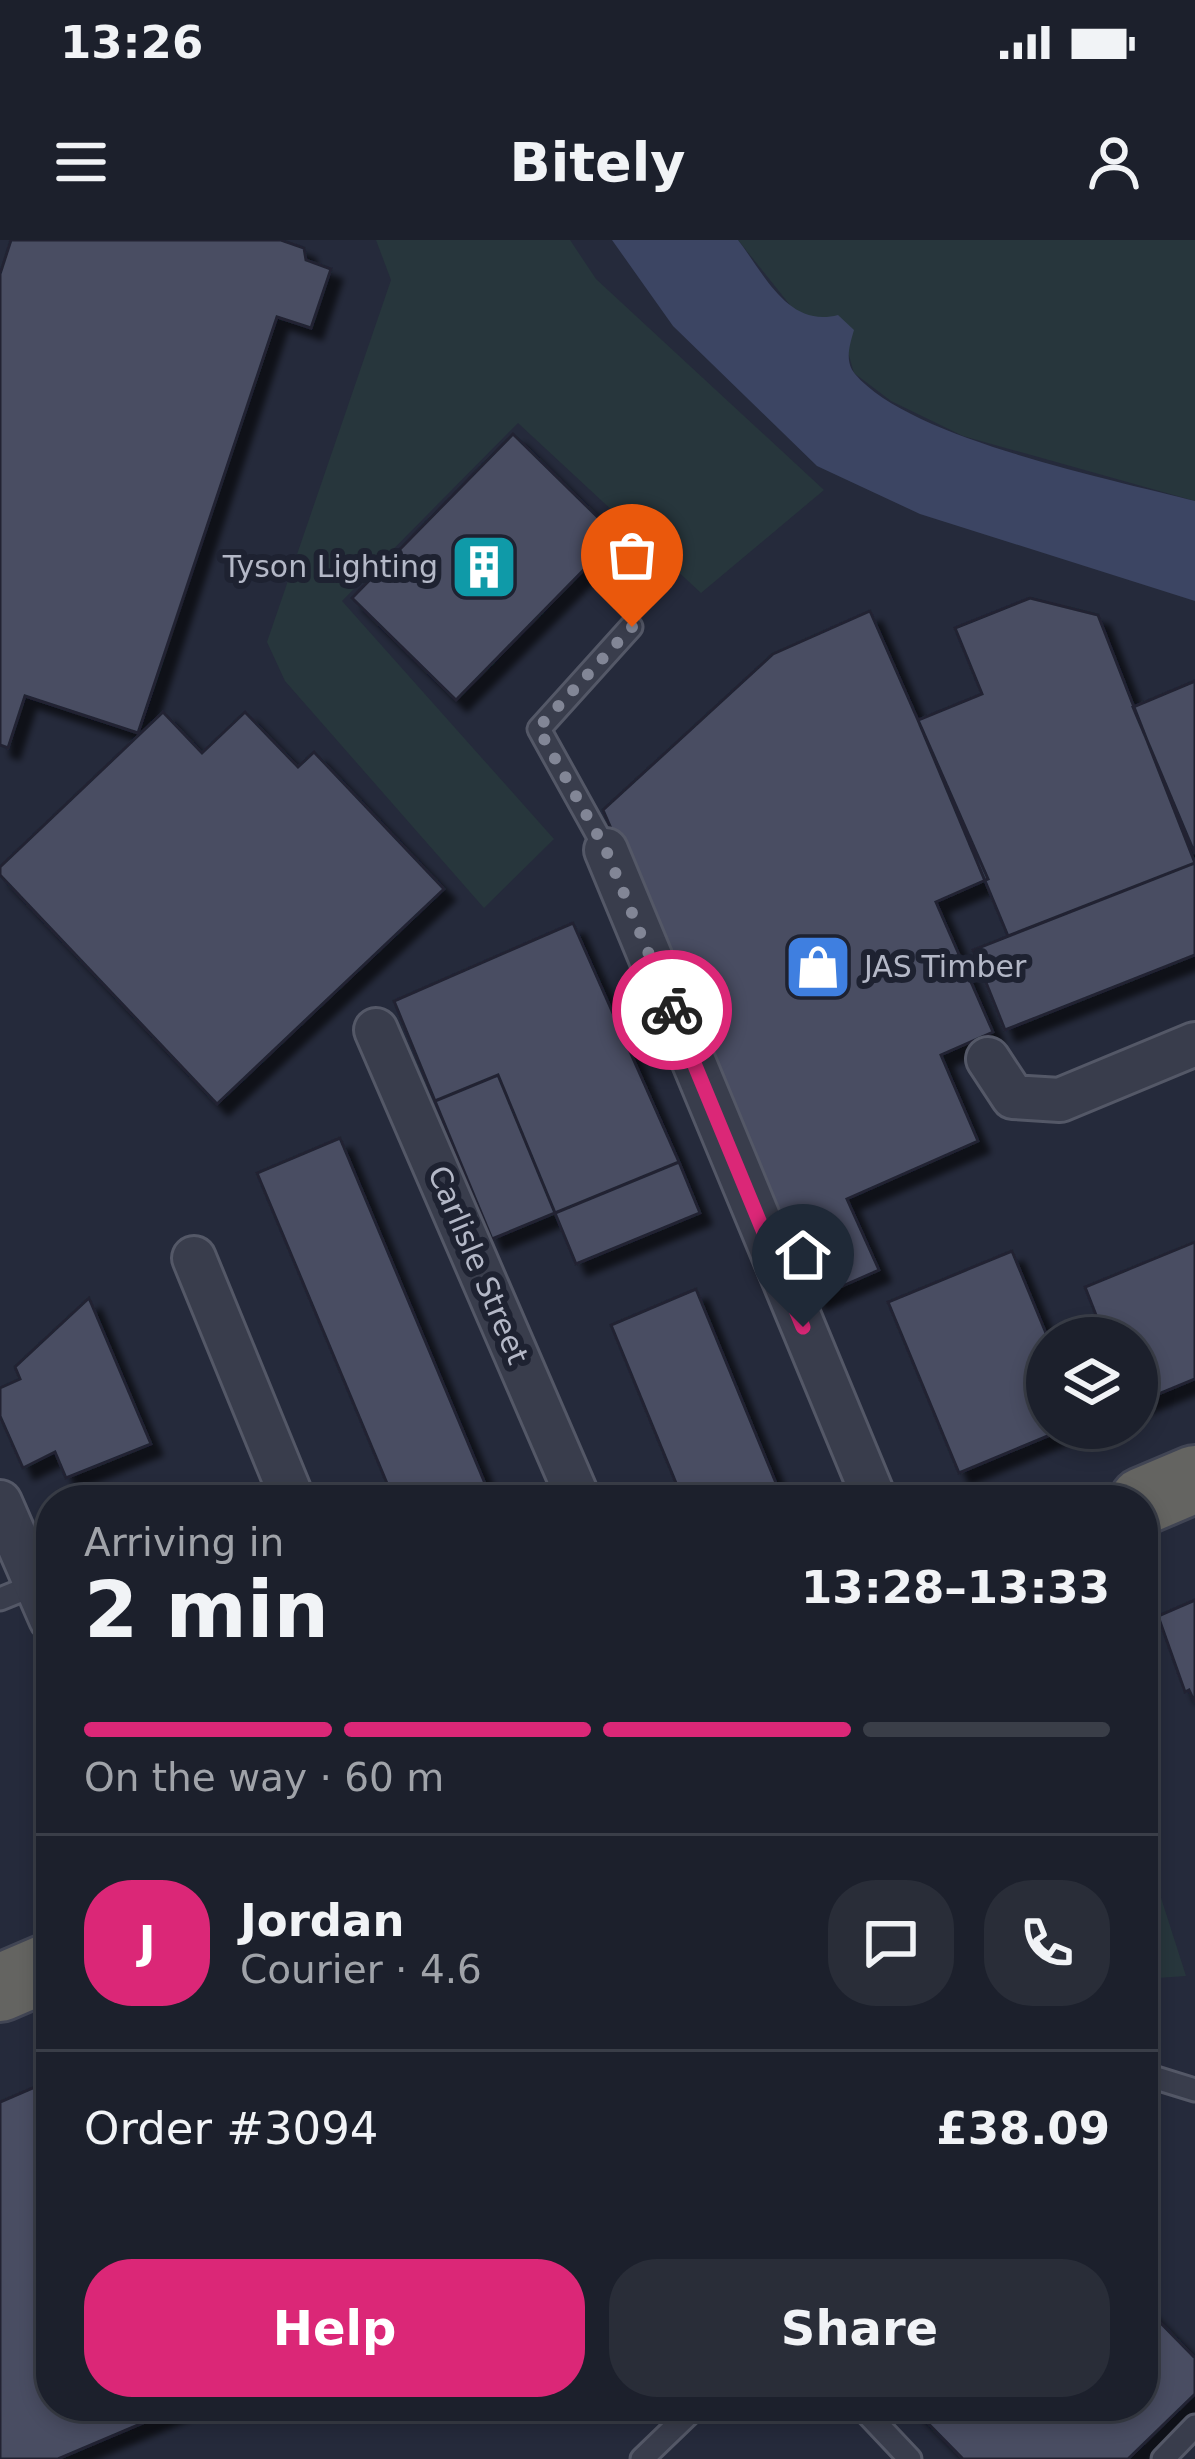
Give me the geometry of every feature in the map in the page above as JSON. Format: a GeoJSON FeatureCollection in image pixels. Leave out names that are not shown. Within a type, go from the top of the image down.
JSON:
{"type":"FeatureCollection","features":[{"type":"Feature","properties":{"kind":"highway"},"geometry":{"type":"LineString","coordinates":[[1158,1495],[1195,1479]]}},
{"type":"Feature","properties":{"kind":"highway"},"geometry":{"type":"LineString","coordinates":[[0,1988],[36,1972]]}},
{"type":"Feature","properties":{"kind":"street"},"geometry":{"type":"LineString","coordinates":[[606,850],[868,1485]]}},
{"type":"Feature","properties":{"kind":"street","name":"Carlisle Street"},"geometry":{"type":"LineString","coordinates":[[376,1030],[573,1485]]}},
{"type":"Feature","properties":{"kind":"street"},"geometry":{"type":"LineString","coordinates":[[988,1059],[1013,1097],[1060,1100],[1195,1044]]}},
{"type":"Feature","properties":{"kind":"street"},"geometry":{"type":"LineString","coordinates":[[194,1258],[287,1485]]}},
{"type":"Feature","properties":{"kind":"street"},"geometry":{"type":"LineString","coordinates":[[0,1502],[29,1601]]}},
{"type":"Feature","properties":{"kind":"lane"},"geometry":{"type":"LineString","coordinates":[[606,850],[538,728],[632,627]]}},
{"type":"Feature","properties":{"kind":"lane"},"geometry":{"type":"LineString","coordinates":[[1158,2079],[1195,2090]]}},
{"type":"Feature","properties":{"kind":"lane"},"geometry":{"type":"LineString","coordinates":[[642,2459],[681,2421]]}},
{"type":"Feature","properties":{"kind":"lane"},"geometry":{"type":"LineString","coordinates":[[874,2421],[910,2459]]}},
{"type":"Feature","properties":{"kind":"lane"},"geometry":{"type":"LineString","coordinates":[[1163,2459],[1195,2426]]}},
{"type":"Feature","properties":{"kind":"shaded area"},"geometry":{"type":"Polygon","coordinates":[[[376,240],[570,240],[596,279],[824,490],[701,593],[518,423],[342,601],[554,839],[484,908],[285,681],[267,642],[391,280],[376,240]]]}},
{"type":"Feature","properties":{"kind":"shaded area"},"geometry":{"type":"Polygon","coordinates":[[[738,240],[1195,240],[1195,501],[963,436],[891,401],[854,373],[848,352],[816,321],[798,315],[738,240]]]}},
{"type":"Feature","properties":{"kind":"shaded area"},"geometry":{"type":"Polygon","coordinates":[[[1158,1888],[1186,1976],[1158,1978],[1158,1888]]]}},
{"type":"Feature","properties":{"kind":"water"},"geometry":{"type":"Polygon","coordinates":[[[612,240],[738,240],[779,296],[805,314],[838,315],[854,330],[849,352],[852,369],[882,397],[920,418],[1014,454],[1195,501],[1195,601],[920,514],[817,466],[673,326],[612,240]]]}},
{"type":"Feature","properties":{"kind":"building"},"geometry":{"type":"Polygon","coordinates":[[[11,240],[281,240],[304,248],[306,260],[331,269],[311,328],[277,317],[138,733],[25,696],[8,748],[0,745],[0,274],[11,240]]]}},
{"type":"Feature","properties":{"kind":"building","name":"Tyson Lighting"},"geometry":{"type":"Polygon","coordinates":[[[513,434],[617,536],[456,700],[352,598],[513,434]]]}},
{"type":"Feature","properties":{"kind":"building"},"geometry":{"type":"Polygon","coordinates":[[[1030,598],[1098,615],[1195,863],[1008,936],[918,720],[982,694],[955,628],[1030,598]]]}},
{"type":"Feature","properties":{"kind":"building","name":"JAS Timber"},"geometry":{"type":"Polygon","coordinates":[[[870,611],[988,879],[936,902],[993,1032],[941,1055],[978,1141],[847,1199],[879,1270],[815,1298],[603,810],[773,654],[870,611]]]}},
{"type":"Feature","properties":{"kind":"building"},"geometry":{"type":"Polygon","coordinates":[[[1195,681],[1195,854],[1133,707],[1195,681]]]}},
{"type":"Feature","properties":{"kind":"building"},"geometry":{"type":"Polygon","coordinates":[[[163,712],[202,753],[245,712],[298,767],[314,752],[444,889],[217,1104],[0,875],[0,867],[163,712]]]}},
{"type":"Feature","properties":{"kind":"building"},"geometry":{"type":"Polygon","coordinates":[[[1195,863],[1195,955],[1005,1030],[973,950],[1195,863]]]}},
{"type":"Feature","properties":{"kind":"building"},"geometry":{"type":"Polygon","coordinates":[[[573,923],[679,1162],[555,1213],[498,1075],[435,1101],[394,1001],[573,923]]]}},
{"type":"Feature","properties":{"kind":"building"},"geometry":{"type":"Polygon","coordinates":[[[498,1075],[555,1213],[492,1239],[435,1101],[498,1075]]]}},
{"type":"Feature","properties":{"kind":"building"},"geometry":{"type":"Polygon","coordinates":[[[340,1138],[486,1485],[388,1485],[257,1173],[340,1138]]]}},
{"type":"Feature","properties":{"kind":"building"},"geometry":{"type":"Polygon","coordinates":[[[679,1162],[700,1213],[576,1264],[555,1213],[679,1162]]]}},
{"type":"Feature","properties":{"kind":"building"},"geometry":{"type":"Polygon","coordinates":[[[1195,1242],[1195,1379],[1158,1394],[1158,1317],[1097,1317],[1085,1287],[1195,1242]]]}},
{"type":"Feature","properties":{"kind":"building"},"geometry":{"type":"Polygon","coordinates":[[[1012,1251],[1039,1317],[1026,1317],[1026,1445],[959,1473],[888,1302],[1012,1251]]]}},
{"type":"Feature","properties":{"kind":"building"},"geometry":{"type":"Polygon","coordinates":[[[696,1289],[777,1485],[677,1485],[611,1325],[696,1289]]]}},
{"type":"Feature","properties":{"kind":"building"},"geometry":{"type":"Polygon","coordinates":[[[89,1298],[151,1444],[66,1478],[55,1452],[23,1468],[0,1416],[0,1388],[20,1379],[15,1367],[89,1298]]]}},
{"type":"Feature","properties":{"kind":"building"},"geometry":{"type":"Polygon","coordinates":[[[1195,1600],[1195,1703],[1189,1690],[1185,1692],[1158,1616],[1195,1600]]]}},
{"type":"Feature","properties":{"kind":"building"},"geometry":{"type":"Polygon","coordinates":[[[36,2086],[36,2421],[148,2421],[58,2459],[0,2459],[0,2102],[36,2086]]]}},
{"type":"Feature","properties":{"kind":"building"},"geometry":{"type":"Polygon","coordinates":[[[1158,2320],[1195,2358],[1195,2394],[1128,2459],[963,2459],[926,2421],[1158,2421],[1158,2320]]]}},
{"type":"Feature","properties":{"kind":"way so far"},"geometry":{"type":"LineString","coordinates":[[632,627],[538,728],[606,850],[672,1010]]}},
{"type":"Feature","properties":{"kind":"place","name":"Tyson Lighting"},"geometry":{"type":"Point","coordinates":[484,567]}},
{"type":"Feature","properties":{"kind":"place","name":"JAS Timber"},"geometry":{"type":"Point","coordinates":[818,967]}},
{"type":"Feature","properties":{"kind":"route"},"geometry":{"type":"LineString","coordinates":[[672,1010],[803,1327]]}}]}
